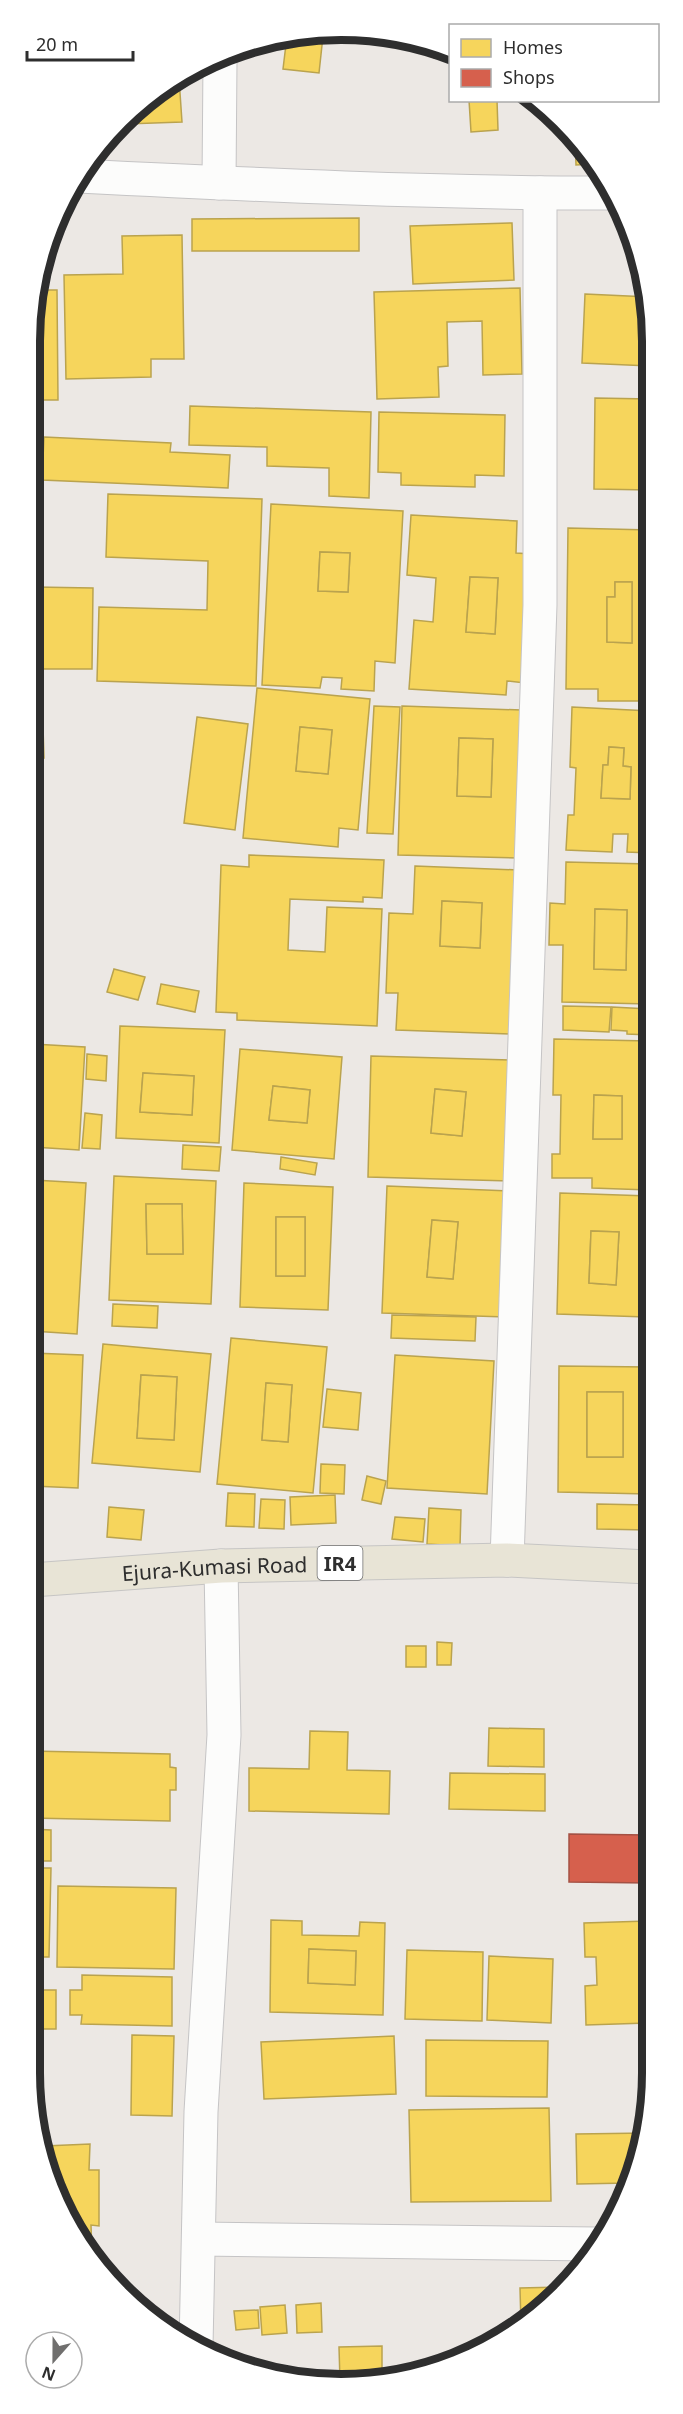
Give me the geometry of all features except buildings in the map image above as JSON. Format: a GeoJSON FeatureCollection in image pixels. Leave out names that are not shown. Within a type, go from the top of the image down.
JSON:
{"type":"FeatureCollection","features":[{"type":"Feature","properties":{"kind":"main road","name":"Ejura-Kumasi Road"},"geometry":{"type":"LineString","coordinates":[[40,1579],[220,1566],[507,1560],[642,1567]]}},
{"type":"Feature","properties":{"kind":"street"},"geometry":{"type":"LineString","coordinates":[[219,66],[219,183]]}},
{"type":"Feature","properties":{"kind":"street"},"geometry":{"type":"LineString","coordinates":[[90,177],[219,183],[603,193]]}},
{"type":"Feature","properties":{"kind":"street"},"geometry":{"type":"LineString","coordinates":[[507,1560],[540,605],[540,193]]}},
{"type":"Feature","properties":{"kind":"street"},"geometry":{"type":"LineString","coordinates":[[196,2336],[201,2112],[224,1735],[220,1566]]}},
{"type":"Feature","properties":{"kind":"street"},"geometry":{"type":"LineString","coordinates":[[199,2239],[589,2244]]}}]}
